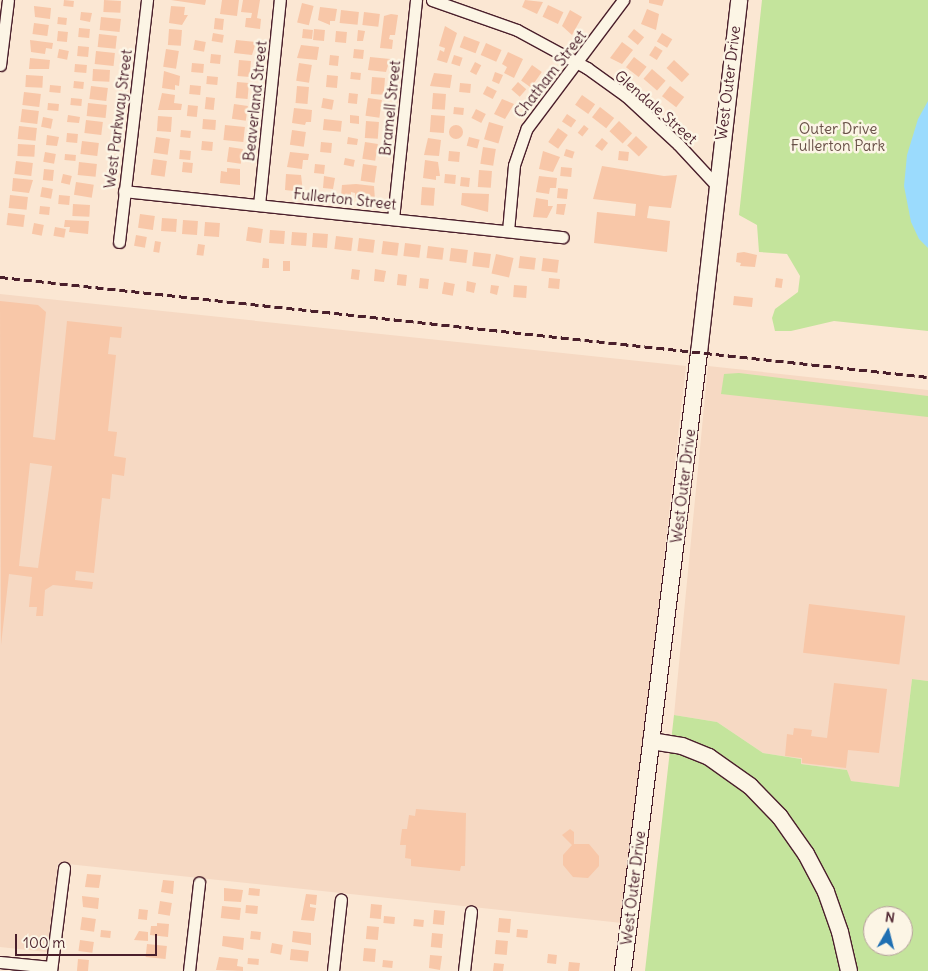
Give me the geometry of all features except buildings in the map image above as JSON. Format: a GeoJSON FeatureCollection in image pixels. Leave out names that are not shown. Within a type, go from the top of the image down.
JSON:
{"type":"FeatureCollection","features":[{"type":"Feature","properties":{"kind":"main road","name":"West Outer Drive"},"geometry":{"type":"LineString","coordinates":[[623,971],[699,353],[716,185],[738,0]]}},
{"type":"Feature","properties":{"kind":"main road"},"geometry":{"type":"LineString","coordinates":[[651,741],[682,746],[709,757],[750,786],[780,817],[806,854],[826,892],[840,932],[849,971]]}},
{"type":"Feature","properties":{"kind":"street"},"geometry":{"type":"LineString","coordinates":[[0,66],[8,0]]}},
{"type":"Feature","properties":{"kind":"street","name":"West Parkway Street"},"geometry":{"type":"LineString","coordinates":[[119,242],[147,0]]}},
{"type":"Feature","properties":{"kind":"street","name":"Beaverland Street"},"geometry":{"type":"LineString","coordinates":[[259,205],[280,0]]}},
{"type":"Feature","properties":{"kind":"street","name":"Bramell Street"},"geometry":{"type":"LineString","coordinates":[[393,219],[416,0]]}},
{"type":"Feature","properties":{"kind":"street","name":"Glendale Street"},"geometry":{"type":"LineString","coordinates":[[432,0],[517,30],[578,63],[626,96],[678,144],[716,185]]}},
{"type":"Feature","properties":{"kind":"street","name":"Chatham Street"},"geometry":{"type":"LineString","coordinates":[[508,232],[514,166],[522,138],[535,116],[578,63],[624,0]]}},
{"type":"Feature","properties":{"kind":"street","name":"Fullerton Street"},"geometry":{"type":"LineString","coordinates":[[124,191],[563,237]]}},
{"type":"Feature","properties":{"kind":"street"},"geometry":{"type":"LineString","coordinates":[[0,962],[51,969],[64,868]]}},
{"type":"Feature","properties":{"kind":"street"},"geometry":{"type":"LineString","coordinates":[[189,971],[199,883]]}},
{"type":"Feature","properties":{"kind":"street"},"geometry":{"type":"LineString","coordinates":[[333,971],[342,899]]}},
{"type":"Feature","properties":{"kind":"street"},"geometry":{"type":"LineString","coordinates":[[464,971],[471,911]]}},
{"type":"Feature","properties":{"kind":"shaded area"},"geometry":{"type":"Polygon","coordinates":[[[0,294],[686,366],[622,923],[58,863],[47,952],[0,947],[0,294]]]}},
{"type":"Feature","properties":{"kind":"shaded area"},"geometry":{"type":"Polygon","coordinates":[[[708,366],[928,390],[928,681],[912,679],[899,787],[850,781],[847,770],[801,764],[801,759],[763,753],[717,722],[674,715],[708,366]]]}},
{"type":"Feature","properties":{"kind":"green space","name":"Outer Drive Fullerton Park"},"geometry":{"type":"Polygon","coordinates":[[[762,0],[928,0],[928,331],[834,321],[791,331],[775,331],[772,318],[775,309],[798,292],[800,276],[787,254],[759,252],[757,225],[739,215],[762,0]]]}},
{"type":"Feature","properties":{"kind":"green space"},"geometry":{"type":"Polygon","coordinates":[[[739,373],[928,396],[928,417],[721,394],[724,374],[739,373]]]}},
{"type":"Feature","properties":{"kind":"green space"},"geometry":{"type":"Polygon","coordinates":[[[912,679],[928,681],[928,971],[645,971],[674,715],[717,722],[763,753],[801,759],[801,764],[847,770],[851,781],[899,787],[912,679]]]}},
{"type":"Feature","properties":{"kind":"water"},"geometry":{"type":"Polygon","coordinates":[[[928,101],[928,248],[919,239],[911,222],[904,186],[907,155],[918,119],[928,101]]]}},
{"type":"Feature","properties":{"kind":"railway"},"geometry":{"type":"LineString","coordinates":[[0,277],[928,377]]}}]}
